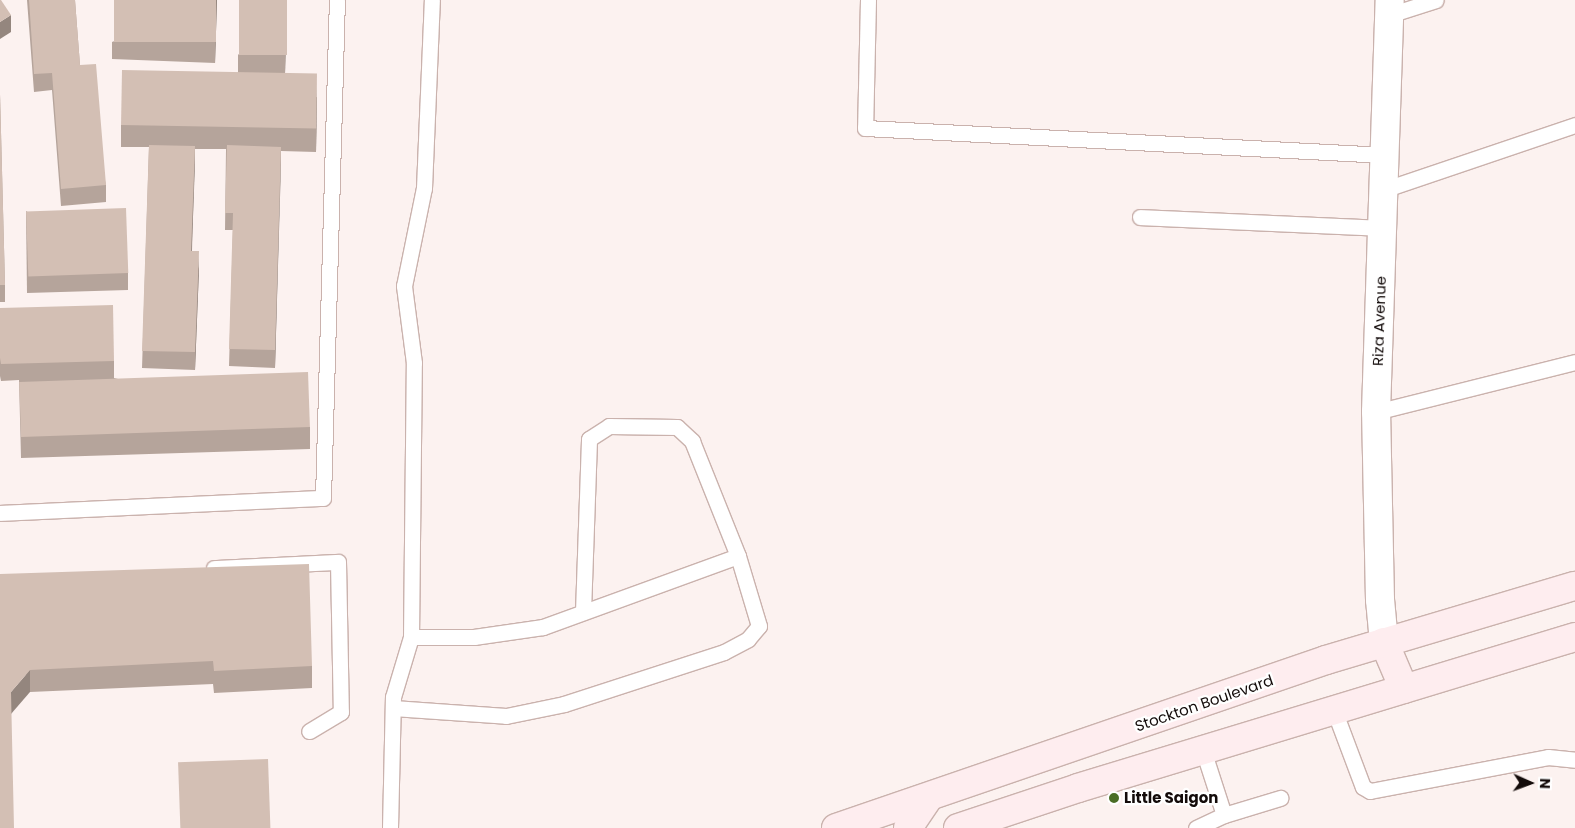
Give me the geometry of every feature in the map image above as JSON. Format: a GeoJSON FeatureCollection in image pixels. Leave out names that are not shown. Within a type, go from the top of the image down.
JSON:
{"type":"FeatureCollection","features":[{"type":"Feature","properties":{"kind":"main road","name":"Stockton Boulevard"},"geometry":{"type":"LineString","coordinates":[[836,828],[1384,642],[1575,586]]}},
{"type":"Feature","properties":{"kind":"main road"},"geometry":{"type":"LineString","coordinates":[[958,828],[1203,750],[1575,638]]}},
{"type":"Feature","properties":{"kind":"main road"},"geometry":{"type":"LineString","coordinates":[[1384,642],[1404,689]]}},
{"type":"Feature","properties":{"kind":"main road"},"geometry":{"type":"LineString","coordinates":[[908,828],[928,798]]}},
{"type":"Feature","properties":{"kind":"street","name":"Riza Avenue"},"geometry":{"type":"LineString","coordinates":[[1384,642],[1380,600],[1376,412],[1389,8]]}},
{"type":"Feature","properties":{"kind":"lane"},"geometry":{"type":"LineString","coordinates":[[0,513],[323,498],[337,0]]}},
{"type":"Feature","properties":{"kind":"lane"},"geometry":{"type":"LineString","coordinates":[[390,828],[393,708],[411,637],[414,363],[404,286],[424,188],[432,0]]}},
{"type":"Feature","properties":{"kind":"lane"},"geometry":{"type":"LineString","coordinates":[[868,0],[864,128],[1385,154]]}},
{"type":"Feature","properties":{"kind":"lane"},"geometry":{"type":"LineString","coordinates":[[1389,8],[1436,0]]}},
{"type":"Feature","properties":{"kind":"lane"},"geometry":{"type":"LineString","coordinates":[[1383,190],[1575,125]]}},
{"type":"Feature","properties":{"kind":"lane"},"geometry":{"type":"LineString","coordinates":[[1140,217],[1382,228]]}},
{"type":"Feature","properties":{"kind":"lane"},"geometry":{"type":"LineString","coordinates":[[1376,412],[1575,362]]}},
{"type":"Feature","properties":{"kind":"lane"},"geometry":{"type":"LineString","coordinates":[[393,708],[506,716],[564,704],[724,652],[748,639],[759,626],[738,556],[692,441],[677,427],[609,426],[589,439],[583,612]]}},
{"type":"Feature","properties":{"kind":"lane"},"geometry":{"type":"LineString","coordinates":[[411,637],[474,637],[543,627],[738,556]]}},
{"type":"Feature","properties":{"kind":"lane"},"geometry":{"type":"LineString","coordinates":[[202,568],[338,562],[341,712],[309,731]]}},
{"type":"Feature","properties":{"kind":"lane"},"geometry":{"type":"LineString","coordinates":[[1334,710],[1363,787],[1370,791],[1548,757],[1575,760]]}},
{"type":"Feature","properties":{"kind":"lane"},"geometry":{"type":"LineString","coordinates":[[1203,750],[1224,814]]}},
{"type":"Feature","properties":{"kind":"lane"},"geometry":{"type":"LineString","coordinates":[[1196,828],[1224,814],[1280,798]]}},
{"type":"Feature","properties":{"kind":"building"},"geometry":{"type":"Polygon","coordinates":[[[0,0],[11,15],[0,22],[0,0]]]}},
{"type":"Feature","properties":{"kind":"building"},"geometry":{"type":"Polygon","coordinates":[[[29,0],[75,0],[80,65],[96,64],[106,185],[61,189],[52,73],[34,74],[29,0]]]}},
{"type":"Feature","properties":{"kind":"building"},"geometry":{"type":"Polygon","coordinates":[[[114,0],[216,0],[216,42],[114,42],[114,0]]]}},
{"type":"Feature","properties":{"kind":"building"},"geometry":{"type":"Polygon","coordinates":[[[239,0],[287,0],[287,55],[239,55],[239,0]]]}},
{"type":"Feature","properties":{"kind":"building"},"geometry":{"type":"Polygon","coordinates":[[[122,70],[317,73],[316,128],[121,125],[122,70]]]}},
{"type":"Feature","properties":{"kind":"building"},"geometry":{"type":"Polygon","coordinates":[[[0,94],[5,285],[0,285],[0,94]]]}},
{"type":"Feature","properties":{"kind":"building"},"geometry":{"type":"Polygon","coordinates":[[[149,145],[195,146],[191,251],[199,251],[195,352],[142,351],[149,145]]]}},
{"type":"Feature","properties":{"kind":"building"},"geometry":{"type":"Polygon","coordinates":[[[227,145],[281,147],[275,350],[229,349],[233,213],[225,213],[227,145]]]}},
{"type":"Feature","properties":{"kind":"building"},"geometry":{"type":"Polygon","coordinates":[[[126,208],[128,273],[28,276],[26,211],[126,208]]]}},
{"type":"Feature","properties":{"kind":"building"},"geometry":{"type":"Polygon","coordinates":[[[113,305],[114,361],[1,364],[0,308],[113,305]]]}},
{"type":"Feature","properties":{"kind":"building"},"geometry":{"type":"Polygon","coordinates":[[[308,372],[310,427],[21,437],[19,382],[308,372]]]}},
{"type":"Feature","properties":{"kind":"building"},"geometry":{"type":"Polygon","coordinates":[[[309,564],[312,666],[214,671],[213,661],[30,670],[11,692],[14,828],[0,828],[0,574],[309,564]]]}},
{"type":"Feature","properties":{"kind":"building"},"geometry":{"type":"Polygon","coordinates":[[[268,759],[270,828],[180,828],[178,762],[268,759]]]}},
{"type":"Feature","properties":{"kind":"place","name":"Little Saigon"},"geometry":{"type":"Point","coordinates":[1114,798]}}]}
